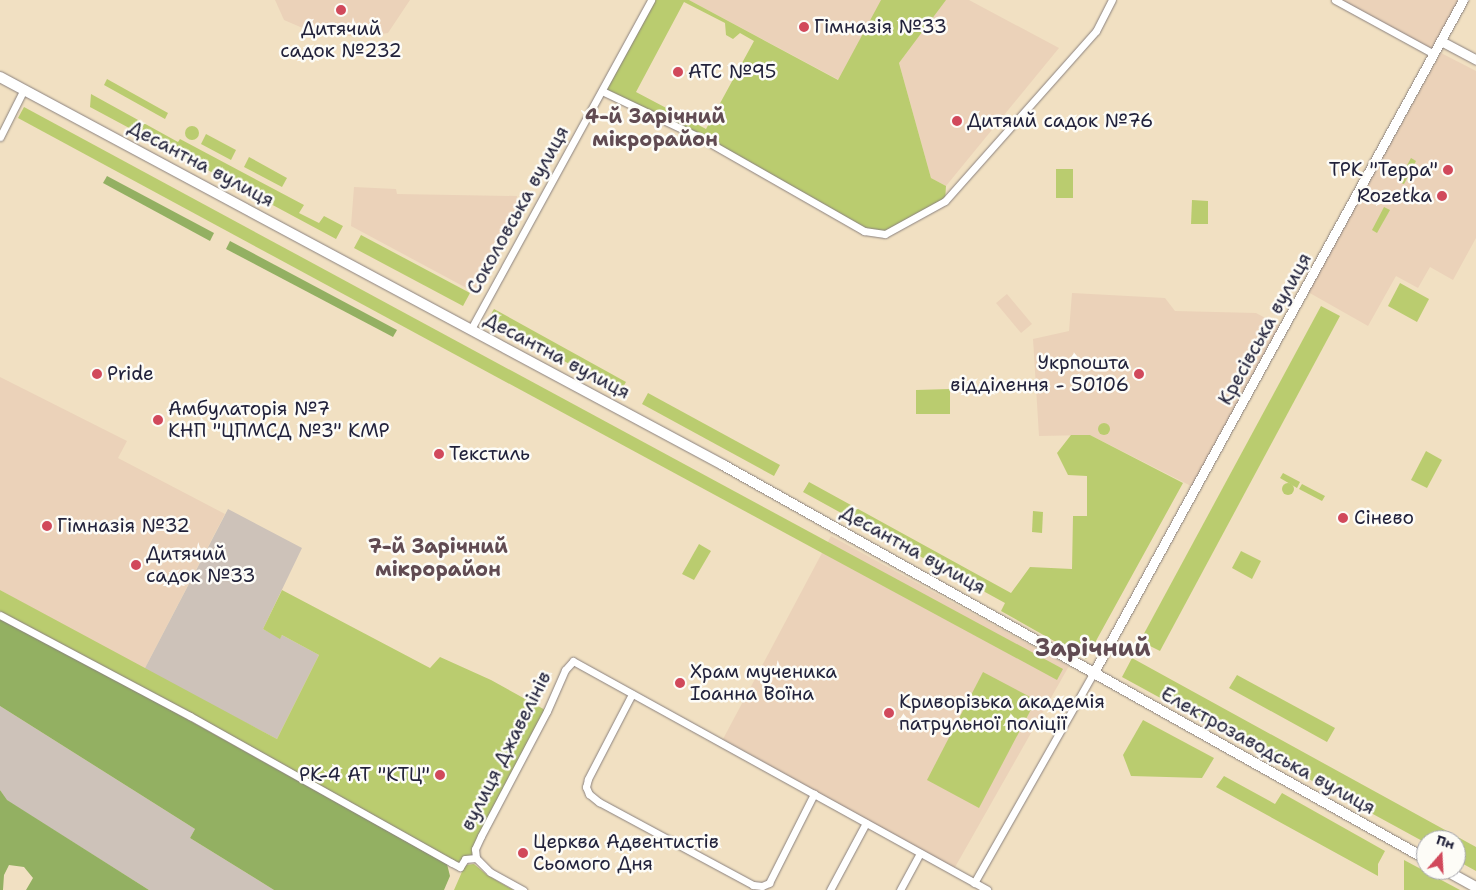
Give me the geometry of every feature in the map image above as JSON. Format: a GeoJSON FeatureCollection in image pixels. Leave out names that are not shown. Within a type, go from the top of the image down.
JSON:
{"type":"FeatureCollection","features":[{"type":"Feature","properties":{"kind":"main road","name":"Десантна вулиця"},"geometry":{"type":"LineString","coordinates":[[0,77],[723,465],[1094,672]]}},
{"type":"Feature","properties":{"kind":"main road","name":"Електрозаводська вулиця"},"geometry":{"type":"LineString","coordinates":[[1094,672],[1416,853]]}},
{"type":"Feature","properties":{"kind":"main road"},"geometry":{"type":"LineString","coordinates":[[1463,880],[1476,887]]}},
{"type":"Feature","properties":{"kind":"street","name":"Соколовська вулиця"},"geometry":{"type":"LineString","coordinates":[[471,329],[651,0]]}},
{"type":"Feature","properties":{"kind":"street"},"geometry":{"type":"LineString","coordinates":[[602,91],[701,138],[864,231],[885,234],[945,201],[1096,30],[1112,0]]}},
{"type":"Feature","properties":{"kind":"street"},"geometry":{"type":"LineString","coordinates":[[1335,0],[1434,54]]}},
{"type":"Feature","properties":{"kind":"street","name":"Кресівська вулиця"},"geometry":{"type":"LineString","coordinates":[[1094,672],[1441,42],[1462,0]]}},
{"type":"Feature","properties":{"kind":"street"},"geometry":{"type":"LineString","coordinates":[[1441,42],[1476,60]]}},
{"type":"Feature","properties":{"kind":"street"},"geometry":{"type":"LineString","coordinates":[[0,137],[24,89]]}},
{"type":"Feature","properties":{"kind":"street"},"geometry":{"type":"LineString","coordinates":[[0,615],[190,716],[452,863],[460,866],[465,859],[476,858],[490,872],[522,890]]}},
{"type":"Feature","properties":{"kind":"street","name":"вулиця Джавелінів"},"geometry":{"type":"LineString","coordinates":[[476,858],[475,849],[481,836],[547,711],[565,670],[573,661],[632,694]]}},
{"type":"Feature","properties":{"kind":"street"},"geometry":{"type":"LineString","coordinates":[[974,883],[1094,672]]}},
{"type":"Feature","properties":{"kind":"street"},"geometry":{"type":"LineString","coordinates":[[814,794],[769,883],[762,886],[752,885],[599,802],[586,787],[588,779],[632,694],[814,794],[987,890]]}},
{"type":"Feature","properties":{"kind":"street"},"geometry":{"type":"LineString","coordinates":[[830,890],[866,823]]}},
{"type":"Feature","properties":{"kind":"street"},"geometry":{"type":"LineString","coordinates":[[900,890],[920,853]]}},
{"type":"Feature","properties":{"kind":"shaded area","name":"Дитячий садок №232"},"geometry":{"type":"Polygon","coordinates":[[[275,0],[410,0],[388,33],[361,37],[312,32],[284,20],[275,0]]]}},
{"type":"Feature","properties":{"kind":"shaded area","name":"Гімназія №33"},"geometry":{"type":"Polygon","coordinates":[[[689,0],[881,0],[881,2],[839,80],[689,0]]]}},
{"type":"Feature","properties":{"kind":"shaded area","name":"Дитяий садок №76"},"geometry":{"type":"Polygon","coordinates":[[[945,0],[969,0],[1059,48],[946,186],[931,178],[899,63],[945,0]]]}},
{"type":"Feature","properties":{"kind":"shaded area"},"geometry":{"type":"Polygon","coordinates":[[[1335,0],[1463,0],[1434,54],[1335,0]]]}},
{"type":"Feature","properties":{"kind":"shaded area"},"geometry":{"type":"Polygon","coordinates":[[[1441,53],[1476,71],[1476,238],[1453,280],[1430,267],[1418,288],[1396,276],[1368,326],[1308,292],[1441,53]]]}},
{"type":"Feature","properties":{"kind":"shaded area"},"geometry":{"type":"Polygon","coordinates":[[[354,187],[396,189],[397,194],[517,196],[515,221],[474,292],[351,226],[354,187]]]}},
{"type":"Feature","properties":{"kind":"shaded area"},"geometry":{"type":"Polygon","coordinates":[[[1072,293],[1165,298],[1175,311],[1256,313],[1284,328],[1195,488],[1090,435],[1039,436],[1033,339],[1069,331],[1072,293]]]}},
{"type":"Feature","properties":{"kind":"shaded area"},"geometry":{"type":"Polygon","coordinates":[[[1007,294],[1032,324],[1021,333],[996,303],[1007,294]]]}},
{"type":"Feature","properties":{"kind":"shaded area"},"geometry":{"type":"Polygon","coordinates":[[[0,377],[127,441],[118,458],[225,514],[144,670],[0,590],[0,377]]]}},
{"type":"Feature","properties":{"kind":"shaded area"},"geometry":{"type":"Polygon","coordinates":[[[228,509],[302,548],[263,629],[280,638],[282,635],[319,655],[277,739],[144,670],[228,509]]]}},
{"type":"Feature","properties":{"kind":"shaded area","name":"Криворізька академія патрульної поліції"},"geometry":{"type":"Polygon","coordinates":[[[831,536],[1069,666],[954,869],[723,739],[831,536]]]}},
{"type":"Feature","properties":{"kind":"shaded area"},"geometry":{"type":"Polygon","coordinates":[[[0,706],[195,829],[190,838],[274,890],[149,890],[6,800],[0,790],[0,706]]]}},
{"type":"Feature","properties":{"kind":"green space"},"geometry":{"type":"Polygon","coordinates":[[[651,0],[689,0],[838,80],[881,0],[946,0],[899,63],[931,178],[946,186],[945,201],[885,234],[864,231],[736,159],[602,91],[651,0]],[[684,2],[636,92],[706,129],[754,41],[740,33],[733,39],[726,35],[725,23],[684,2]]]}},
{"type":"Feature","properties":{"kind":"green space"},"geometry":{"type":"Polygon","coordinates":[[[107,79],[168,113],[165,119],[104,85],[107,79]]]}},
{"type":"Feature","properties":{"kind":"green space"},"geometry":{"type":"Polygon","coordinates":[[[91,94],[178,142],[180,139],[304,205],[299,213],[319,223],[324,216],[343,226],[336,239],[90,107],[91,94]]]}},
{"type":"Feature","properties":{"kind":"green space"},"geometry":{"type":"Polygon","coordinates":[[[24,107],[1063,669],[1057,680],[18,118],[24,107]]]}},
{"type":"Feature","properties":{"kind":"green space"},"geometry":{"type":"Polygon","coordinates":[[[192,126],[197,128],[199,133],[197,138],[192,140],[187,138],[185,133],[187,128],[192,126]]]}},
{"type":"Feature","properties":{"kind":"green space"},"geometry":{"type":"Polygon","coordinates":[[[206,134],[236,150],[231,160],[201,144],[206,134]]]}},
{"type":"Feature","properties":{"kind":"green space"},"geometry":{"type":"Polygon","coordinates":[[[249,157],[287,178],[282,187],[244,167],[249,157]]]}},
{"type":"Feature","properties":{"kind":"green space"},"geometry":{"type":"Polygon","coordinates":[[[1411,158],[1416,161],[1404,184],[1398,182],[1411,158]]]}},
{"type":"Feature","properties":{"kind":"green space"},"geometry":{"type":"Polygon","coordinates":[[[1056,169],[1073,169],[1073,198],[1056,198],[1056,169]]]}},
{"type":"Feature","properties":{"kind":"green space"},"geometry":{"type":"Polygon","coordinates":[[[107,176],[214,233],[210,241],[103,183],[107,176]]]}},
{"type":"Feature","properties":{"kind":"green space"},"geometry":{"type":"Polygon","coordinates":[[[1192,200],[1208,201],[1208,224],[1191,224],[1192,200]]]}},
{"type":"Feature","properties":{"kind":"green space"},"geometry":{"type":"Polygon","coordinates":[[[1384,207],[1390,210],[1377,233],[1372,230],[1384,207]]]}},
{"type":"Feature","properties":{"kind":"green space"},"geometry":{"type":"Polygon","coordinates":[[[361,235],[470,293],[463,306],[354,248],[361,235]]]}},
{"type":"Feature","properties":{"kind":"green space"},"geometry":{"type":"Polygon","coordinates":[[[230,241],[397,330],[393,337],[226,249],[230,241]]]}},
{"type":"Feature","properties":{"kind":"green space"},"geometry":{"type":"Polygon","coordinates":[[[1400,283],[1429,299],[1417,322],[1388,306],[1400,283]]]}},
{"type":"Feature","properties":{"kind":"green space"},"geometry":{"type":"Polygon","coordinates":[[[1321,306],[1340,316],[1160,651],[1140,641],[1321,306]]]}},
{"type":"Feature","properties":{"kind":"green space"},"geometry":{"type":"Polygon","coordinates":[[[494,309],[626,382],[620,392],[488,319],[494,309]]]}},
{"type":"Feature","properties":{"kind":"green space"},"geometry":{"type":"Polygon","coordinates":[[[950,389],[950,414],[916,414],[916,390],[950,389]]]}},
{"type":"Feature","properties":{"kind":"green space"},"geometry":{"type":"Polygon","coordinates":[[[648,393],[780,465],[774,476],[642,404],[648,393]]]}},
{"type":"Feature","properties":{"kind":"green space"},"geometry":{"type":"Polygon","coordinates":[[[1102,423],[1106,423],[1110,429],[1106,435],[1102,435],[1098,431],[1098,427],[1102,423]]]}},
{"type":"Feature","properties":{"kind":"green space"},"geometry":{"type":"Polygon","coordinates":[[[1071,435],[1090,435],[1183,483],[1086,659],[1001,611],[1005,603],[803,492],[809,482],[1011,593],[1030,567],[1072,569],[1073,516],[1087,516],[1087,476],[1068,475],[1057,453],[1071,435]]]}},
{"type":"Feature","properties":{"kind":"green space"},"geometry":{"type":"Polygon","coordinates":[[[1426,451],[1442,460],[1427,488],[1411,480],[1426,451]]]}},
{"type":"Feature","properties":{"kind":"green space"},"geometry":{"type":"Polygon","coordinates":[[[1283,473],[1300,482],[1297,488],[1280,478],[1283,473]]]}},
{"type":"Feature","properties":{"kind":"green space"},"geometry":{"type":"Polygon","coordinates":[[[1286,483],[1290,483],[1294,489],[1290,495],[1286,495],[1282,491],[1282,487],[1286,483]]]}},
{"type":"Feature","properties":{"kind":"green space"},"geometry":{"type":"Polygon","coordinates":[[[1302,484],[1325,496],[1322,501],[1299,489],[1302,484]]]}},
{"type":"Feature","properties":{"kind":"green space"},"geometry":{"type":"Polygon","coordinates":[[[1033,511],[1043,512],[1042,533],[1032,532],[1033,511]]]}},
{"type":"Feature","properties":{"kind":"green space"},"geometry":{"type":"Polygon","coordinates":[[[699,544],[711,551],[694,580],[682,574],[699,544]]]}},
{"type":"Feature","properties":{"kind":"green space"},"geometry":{"type":"Polygon","coordinates":[[[1241,551],[1261,561],[1252,579],[1232,568],[1241,551]]]}},
{"type":"Feature","properties":{"kind":"green space"},"geometry":{"type":"Polygon","coordinates":[[[0,590],[277,739],[319,655],[282,635],[280,639],[263,629],[282,590],[430,668],[440,657],[491,680],[547,711],[481,836],[476,858],[465,859],[460,867],[0,615],[0,590]]]}},
{"type":"Feature","properties":{"kind":"green space"},"geometry":{"type":"Polygon","coordinates":[[[0,615],[447,864],[450,876],[444,890],[274,890],[190,838],[195,829],[0,706],[0,615]]]}},
{"type":"Feature","properties":{"kind":"green space"},"geometry":{"type":"Polygon","coordinates":[[[1132,658],[1445,830],[1416,830],[1416,838],[1122,677],[1132,658]]]}},
{"type":"Feature","properties":{"kind":"green space"},"geometry":{"type":"Polygon","coordinates":[[[983,672],[1036,700],[979,808],[927,780],[983,672]]]}},
{"type":"Feature","properties":{"kind":"green space"},"geometry":{"type":"Polygon","coordinates":[[[1237,675],[1335,728],[1327,742],[1229,688],[1237,675]]]}},
{"type":"Feature","properties":{"kind":"green space"},"geometry":{"type":"Polygon","coordinates":[[[1143,720],[1214,758],[1202,778],[1131,776],[1123,755],[1143,720]]]}},
{"type":"Feature","properties":{"kind":"green space"},"geometry":{"type":"Polygon","coordinates":[[[1224,776],[1275,804],[1282,793],[1385,851],[1378,864],[1378,876],[1216,787],[1224,776]]]}},
{"type":"Feature","properties":{"kind":"green space"},"geometry":{"type":"Polygon","coordinates":[[[0,790],[7,800],[149,890],[26,890],[33,878],[24,867],[9,865],[4,875],[3,890],[0,890],[0,790]]]}},
{"type":"Feature","properties":{"kind":"green space"},"geometry":{"type":"Polygon","coordinates":[[[1466,842],[1476,847],[1476,871],[1466,866],[1466,842]]]}},
{"type":"Feature","properties":{"kind":"green space"},"geometry":{"type":"Polygon","coordinates":[[[1404,860],[1416,866],[1416,880],[1441,880],[1460,890],[1404,890],[1404,860]]]}},
{"type":"Feature","properties":{"kind":"green space"},"geometry":{"type":"Polygon","coordinates":[[[474,864],[487,875],[513,890],[454,890],[465,865],[474,864]]]}},
{"type":"Feature","properties":{"kind":"place","name":"Дитячий садок №232"},"geometry":{"type":"Point","coordinates":[341,10]}},
{"type":"Feature","properties":{"kind":"place","name":"Гімназія №33"},"geometry":{"type":"Point","coordinates":[804,27]}},
{"type":"Feature","properties":{"kind":"place","name":"АТС №95"},"geometry":{"type":"Point","coordinates":[678,72]}},
{"type":"Feature","properties":{"kind":"place","name":"Дитяий садок №76"},"geometry":{"type":"Point","coordinates":[957,121]}},
{"type":"Feature","properties":{"kind":"place","name":"ТРК \"Терра\""},"geometry":{"type":"Point","coordinates":[1448,170]}},
{"type":"Feature","properties":{"kind":"place","name":"Rozetka"},"geometry":{"type":"Point","coordinates":[1442,196]}},
{"type":"Feature","properties":{"kind":"place","name":"Pride"},"geometry":{"type":"Point","coordinates":[97,374]}},
{"type":"Feature","properties":{"kind":"place","name":"Укрпошта відділення - 50106"},"geometry":{"type":"Point","coordinates":[1139,374]}},
{"type":"Feature","properties":{"kind":"place","name":"Амбулаторія №7 КНП \"ЦПМСД №3\" КМР"},"geometry":{"type":"Point","coordinates":[158,420]}},
{"type":"Feature","properties":{"kind":"place","name":"Текстиль"},"geometry":{"type":"Point","coordinates":[439,454]}},
{"type":"Feature","properties":{"kind":"place","name":"Сінево"},"geometry":{"type":"Point","coordinates":[1343,518]}},
{"type":"Feature","properties":{"kind":"place","name":"Гімназія №32"},"geometry":{"type":"Point","coordinates":[47,526]}},
{"type":"Feature","properties":{"kind":"place","name":"Дитячий садок №33"},"geometry":{"type":"Point","coordinates":[136,565]}},
{"type":"Feature","properties":{"kind":"place","name":"Храм мученика Іоанна Воїна"},"geometry":{"type":"Point","coordinates":[680,683]}},
{"type":"Feature","properties":{"kind":"place","name":"Криворізька академія патрульної поліції"},"geometry":{"type":"Point","coordinates":[889,713]}},
{"type":"Feature","properties":{"kind":"place","name":"РК-4 АТ \"КТЦ\""},"geometry":{"type":"Point","coordinates":[440,775]}},
{"type":"Feature","properties":{"kind":"place","name":"Церква Адвентистів Сьомого Дня"},"geometry":{"type":"Point","coordinates":[523,853]}},
{"type":"Feature","properties":{"kind":"district","name":"4-й Зарічний мікрорайон"},"geometry":{"type":"Point","coordinates":[655,128]}},
{"type":"Feature","properties":{"kind":"district","name":"7-й Зарічний мікрорайон"},"geometry":{"type":"Point","coordinates":[438,558]}},
{"type":"Feature","properties":{"kind":"district","name":"Зарічний"},"geometry":{"type":"Point","coordinates":[1093,649]}}]}
